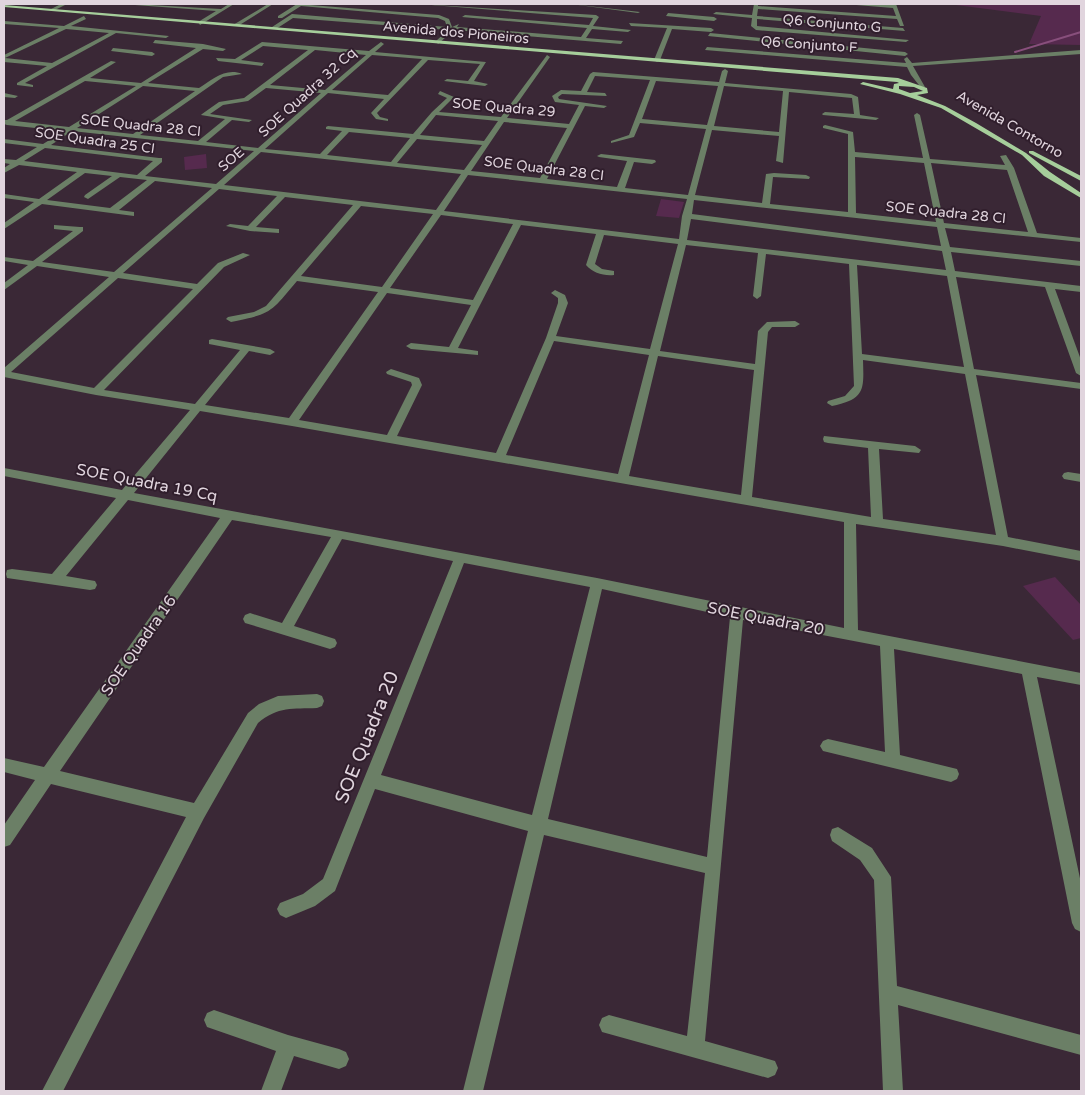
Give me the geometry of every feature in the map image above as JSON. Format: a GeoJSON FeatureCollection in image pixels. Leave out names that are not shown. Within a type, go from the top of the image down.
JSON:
{"type":"FeatureCollection","features":[{"type":"Feature","properties":{"kind":"main road","name":"Avenida dos Pioneiros"},"geometry":{"type":"LineString","coordinates":[[4,6],[273,31],[304,31],[437,45],[479,52],[547,58],[725,71],[888,79],[907,84]]}},
{"type":"Feature","properties":{"kind":"main road","name":"Avenida dos Pioneiros"},"geometry":{"type":"LineString","coordinates":[[4,12],[111,20],[130,17],[236,25],[310,37],[382,44],[437,45],[458,43],[616,56],[805,75],[910,94]]}},
{"type":"Feature","properties":{"kind":"main road"},"geometry":{"type":"LineString","coordinates":[[310,37],[315,33],[356,36]]}},
{"type":"Feature","properties":{"kind":"main road"},"geometry":{"type":"LineString","coordinates":[[479,52],[486,48],[484,46]]}},
{"type":"Feature","properties":{"kind":"main road"},"geometry":{"type":"LineString","coordinates":[[547,58],[546,54],[557,52]]}},
{"type":"Feature","properties":{"kind":"main road"},"geometry":{"type":"LineString","coordinates":[[888,79],[913,76]]}},
{"type":"Feature","properties":{"kind":"main road"},"geometry":{"type":"LineString","coordinates":[[899,92],[895,88],[896,85],[907,84]]}},
{"type":"Feature","properties":{"kind":"main road","name":"Avenida Contorno"},"geometry":{"type":"LineString","coordinates":[[907,84],[929,92],[1034,154],[1081,179]]}},
{"type":"Feature","properties":{"kind":"main road"},"geometry":{"type":"LineString","coordinates":[[910,94],[929,92]]}},
{"type":"Feature","properties":{"kind":"main road","name":"Avenida Contorno"},"geometry":{"type":"LineString","coordinates":[[910,94],[943,107],[974,124],[1024,154],[1048,174],[1081,196]]}},
{"type":"Feature","properties":{"kind":"street"},"geometry":{"type":"LineString","coordinates":[[51,10],[65,4]]}},
{"type":"Feature","properties":{"kind":"street"},"geometry":{"type":"LineString","coordinates":[[135,4],[220,10]]}},
{"type":"Feature","properties":{"kind":"street"},"geometry":{"type":"LineString","coordinates":[[188,8],[195,4]]}},
{"type":"Feature","properties":{"kind":"street"},"geometry":{"type":"LineString","coordinates":[[200,23],[232,4]]}},
{"type":"Feature","properties":{"kind":"street"},"geometry":{"type":"LineString","coordinates":[[208,18],[218,18],[241,4]]}},
{"type":"Feature","properties":{"kind":"street"},"geometry":{"type":"LineString","coordinates":[[236,25],[271,4]]}},
{"type":"Feature","properties":{"kind":"street"},"geometry":{"type":"LineString","coordinates":[[283,22],[275,20],[299,4],[309,4],[439,17],[447,20],[452,28]]}},
{"type":"Feature","properties":{"kind":"street"},"geometry":{"type":"LineString","coordinates":[[273,31],[309,4]]}},
{"type":"Feature","properties":{"kind":"street"},"geometry":{"type":"LineString","coordinates":[[421,4],[473,6],[596,17]]}},
{"type":"Feature","properties":{"kind":"street"},"geometry":{"type":"LineString","coordinates":[[573,4],[604,5],[638,12]]}},
{"type":"Feature","properties":{"kind":"street"},"geometry":{"type":"LineString","coordinates":[[616,56],[621,42],[642,4]]}},
{"type":"Feature","properties":{"kind":"street"},"geometry":{"type":"LineString","coordinates":[[846,4],[895,5],[906,40],[905,54],[913,76],[929,92]]}},
{"type":"Feature","properties":{"kind":"street"},"geometry":{"type":"LineString","coordinates":[[583,39],[604,5]]}},
{"type":"Feature","properties":{"kind":"street"},"geometry":{"type":"LineString","coordinates":[[324,18],[343,6]]}},
{"type":"Feature","properties":{"kind":"street"},"geometry":{"type":"LineString","coordinates":[[437,45],[465,17],[473,6]]}},
{"type":"Feature","properties":{"kind":"street"},"geometry":{"type":"LineString","coordinates":[[755,17],[756,6],[899,18]]}},
{"type":"Feature","properties":{"kind":"street"},"geometry":{"type":"LineString","coordinates":[[704,64],[710,33],[718,8]]}},
{"type":"Feature","properties":{"kind":"street"},"geometry":{"type":"LineString","coordinates":[[331,14],[366,10]]}},
{"type":"Feature","properties":{"kind":"street"},"geometry":{"type":"LineString","coordinates":[[668,15],[755,17],[903,30]]}},
{"type":"Feature","properties":{"kind":"street"},"geometry":{"type":"LineString","coordinates":[[292,16],[621,42]]}},
{"type":"Feature","properties":{"kind":"street"},"geometry":{"type":"LineString","coordinates":[[465,17],[590,27],[670,27],[905,54]]}},
{"type":"Feature","properties":{"kind":"street","name":"Q6 Conjunto G"},"geometry":{"type":"LineString","coordinates":[[755,17],[754,26],[756,28],[906,40]]}},
{"type":"Feature","properties":{"kind":"street"},"geometry":{"type":"LineString","coordinates":[[4,59],[84,18]]}},
{"type":"Feature","properties":{"kind":"street"},"geometry":{"type":"LineString","coordinates":[[4,22],[166,36],[137,52]]}},
{"type":"Feature","properties":{"kind":"street"},"geometry":{"type":"LineString","coordinates":[[4,29],[16,23]]}},
{"type":"Feature","properties":{"kind":"street"},"geometry":{"type":"LineString","coordinates":[[657,60],[670,27]]}},
{"type":"Feature","properties":{"kind":"street"},"geometry":{"type":"LineString","coordinates":[[30,86],[19,84],[116,31]]}},
{"type":"Feature","properties":{"kind":"street"},"geometry":{"type":"LineString","coordinates":[[444,37],[449,42],[458,43]]}},
{"type":"Feature","properties":{"kind":"street"},"geometry":{"type":"LineString","coordinates":[[155,42],[223,49]]}},
{"type":"Feature","properties":{"kind":"street","name":"SOE Quadra 32 Cq"},"geometry":{"type":"LineString","coordinates":[[236,61],[262,44],[484,63],[470,82]]}},
{"type":"Feature","properties":{"kind":"street","name":"SOE Quadra 32 Cq"},"geometry":{"type":"LineString","coordinates":[[260,150],[325,91],[382,44]]}},
{"type":"Feature","properties":{"kind":"street"},"geometry":{"type":"LineString","coordinates":[[4,171],[203,46]]}},
{"type":"Feature","properties":{"kind":"street"},"geometry":{"type":"LineString","coordinates":[[249,120],[204,115],[220,103],[246,100],[314,48]]}},
{"type":"Feature","properties":{"kind":"street","name":"Q6 Conjunto F"},"geometry":{"type":"LineString","coordinates":[[707,49],[909,65],[1081,52]]}},
{"type":"Feature","properties":{"kind":"street"},"geometry":{"type":"LineString","coordinates":[[113,50],[152,54]]}},
{"type":"Feature","properties":{"kind":"street"},"geometry":{"type":"LineString","coordinates":[[386,120],[378,118],[374,113],[427,58]]}},
{"type":"Feature","properties":{"kind":"street"},"geometry":{"type":"LineString","coordinates":[[292,422],[467,172],[485,143],[547,58]]}},
{"type":"Feature","properties":{"kind":"street"},"geometry":{"type":"LineString","coordinates":[[4,59],[52,65]]}},
{"type":"Feature","properties":{"kind":"street"},"geometry":{"type":"LineString","coordinates":[[218,59],[262,64]]}},
{"type":"Feature","properties":{"kind":"street"},"geometry":{"type":"LineString","coordinates":[[6,123],[113,62],[100,60]]}},
{"type":"Feature","properties":{"kind":"street"},"geometry":{"type":"LineString","coordinates":[[622,479],[683,241],[686,216],[725,71]]}},
{"type":"Feature","properties":{"kind":"street"},"geometry":{"type":"LineString","coordinates":[[133,136],[222,75],[239,74]]}},
{"type":"Feature","properties":{"kind":"street"},"geometry":{"type":"LineString","coordinates":[[583,93],[594,74],[786,89],[854,96],[857,117]]}},
{"type":"Feature","properties":{"kind":"street"},"geometry":{"type":"LineString","coordinates":[[907,84],[913,76]]}},
{"type":"Feature","properties":{"kind":"street"},"geometry":{"type":"LineString","coordinates":[[84,78],[200,90]]}},
{"type":"Feature","properties":{"kind":"street"},"geometry":{"type":"LineString","coordinates":[[613,142],[632,136],[654,78]]}},
{"type":"Feature","properties":{"kind":"street"},"geometry":{"type":"LineString","coordinates":[[447,80],[485,84]]}},
{"type":"Feature","properties":{"kind":"street"},"geometry":{"type":"LineString","coordinates":[[266,86],[388,97]]}},
{"type":"Feature","properties":{"kind":"street"},"geometry":{"type":"LineString","coordinates":[[780,161],[786,89]]}},
{"type":"Feature","properties":{"kind":"street"},"geometry":{"type":"LineString","coordinates":[[604,106],[557,101],[555,99],[557,94],[561,92],[605,94]]}},
{"type":"Feature","properties":{"kind":"street","name":"SOE Quadra 29"},"geometry":{"type":"LineString","coordinates":[[392,165],[434,114],[451,97],[440,93]]}},
{"type":"Feature","properties":{"kind":"street"},"geometry":{"type":"LineString","coordinates":[[4,95],[15,96]]}},
{"type":"Feature","properties":{"kind":"street"},"geometry":{"type":"LineString","coordinates":[[542,181],[583,104]]}},
{"type":"Feature","properties":{"kind":"street","name":"SOE Quadra 29"},"geometry":{"type":"LineString","coordinates":[[434,114],[572,126]]}},
{"type":"Feature","properties":{"kind":"street"},"geometry":{"type":"LineString","coordinates":[[826,114],[876,118]]}},
{"type":"Feature","properties":{"kind":"street"},"geometry":{"type":"LineString","coordinates":[[917,115],[946,249],[1003,541]]}},
{"type":"Feature","properties":{"kind":"street"},"geometry":{"type":"LineString","coordinates":[[199,144],[231,118]]}},
{"type":"Feature","properties":{"kind":"street"},"geometry":{"type":"LineString","coordinates":[[639,121],[781,134]]}},
{"type":"Feature","properties":{"kind":"street","name":"SOE Quadra 28 CI"},"geometry":{"type":"LineString","coordinates":[[6,123],[766,205],[841,224],[852,214],[1081,240]]}},
{"type":"Feature","properties":{"kind":"street"},"geometry":{"type":"LineString","coordinates":[[826,127],[847,130],[851,133],[852,214]]}},
{"type":"Feature","properties":{"kind":"street"},"geometry":{"type":"LineString","coordinates":[[328,128],[485,143]]}},
{"type":"Feature","properties":{"kind":"street"},"geometry":{"type":"LineString","coordinates":[[322,157],[346,130]]}},
{"type":"Feature","properties":{"kind":"street","name":"SOE Quadra 25 CI"},"geometry":{"type":"LineString","coordinates":[[4,141],[159,160],[139,177]]}},
{"type":"Feature","properties":{"kind":"street","name":"SOE"},"geometry":{"type":"LineString","coordinates":[[4,373],[260,150]]}},
{"type":"Feature","properties":{"kind":"street"},"geometry":{"type":"LineString","coordinates":[[850,154],[1010,168]]}},
{"type":"Feature","properties":{"kind":"street"},"geometry":{"type":"LineString","coordinates":[[601,156],[652,162]]}},
{"type":"Feature","properties":{"kind":"street"},"geometry":{"type":"LineString","coordinates":[[1004,156],[1033,234]]}},
{"type":"Feature","properties":{"kind":"street"},"geometry":{"type":"LineString","coordinates":[[620,190],[632,160]]}},
{"type":"Feature","properties":{"kind":"street"},"geometry":{"type":"LineString","coordinates":[[4,161],[1081,289]]}},
{"type":"Feature","properties":{"kind":"street"},"geometry":{"type":"LineString","coordinates":[[4,226],[83,171]]}},
{"type":"Feature","properties":{"kind":"street"},"geometry":{"type":"LineString","coordinates":[[88,197],[118,175]]}},
{"type":"Feature","properties":{"kind":"street"},"geometry":{"type":"LineString","coordinates":[[766,205],[769,176],[806,177]]}},
{"type":"Feature","properties":{"kind":"street"},"geometry":{"type":"LineString","coordinates":[[112,211],[154,178]]}},
{"type":"Feature","properties":{"kind":"street"},"geometry":{"type":"LineString","coordinates":[[250,229],[283,194]]}},
{"type":"Feature","properties":{"kind":"street"},"geometry":{"type":"LineString","coordinates":[[4,196],[131,214]]}},
{"type":"Feature","properties":{"kind":"street"},"geometry":{"type":"LineString","coordinates":[[231,319],[263,312],[269,308],[359,203]]}},
{"type":"Feature","properties":{"kind":"street"},"geometry":{"type":"LineString","coordinates":[[686,216],[841,224],[946,249],[1081,264]]}},
{"type":"Feature","properties":{"kind":"street"},"geometry":{"type":"LineString","coordinates":[[452,350],[518,222]]}},
{"type":"Feature","properties":{"kind":"street"},"geometry":{"type":"LineString","coordinates":[[230,226],[276,231]]}},
{"type":"Feature","properties":{"kind":"street"},"geometry":{"type":"LineString","coordinates":[[4,287],[80,229],[57,227]]}},
{"type":"Feature","properties":{"kind":"street"},"geometry":{"type":"LineString","coordinates":[[601,231],[590,266],[611,272]]}},
{"type":"Feature","properties":{"kind":"street"},"geometry":{"type":"LineString","coordinates":[[757,296],[762,250]]}},
{"type":"Feature","properties":{"kind":"street"},"geometry":{"type":"LineString","coordinates":[[96,392],[221,265],[246,255]]}},
{"type":"Feature","properties":{"kind":"street"},"geometry":{"type":"LineString","coordinates":[[4,259],[200,287]]}},
{"type":"Feature","properties":{"kind":"street"},"geometry":{"type":"LineString","coordinates":[[832,403],[851,398],[856,394],[859,386],[853,262]]}},
{"type":"Feature","properties":{"kind":"street"},"geometry":{"type":"LineString","coordinates":[[295,278],[477,302]]}},
{"type":"Feature","properties":{"kind":"street"},"geometry":{"type":"LineString","coordinates":[[1049,285],[1081,373]]}},
{"type":"Feature","properties":{"kind":"street"},"geometry":{"type":"LineString","coordinates":[[499,459],[551,338],[563,303],[562,297],[555,293]]}},
{"type":"Feature","properties":{"kind":"street"},"geometry":{"type":"LineString","coordinates":[[746,500],[762,336],[767,326],[795,324]]}},
{"type":"Feature","properties":{"kind":"street"},"geometry":{"type":"LineString","coordinates":[[551,338],[759,368]]}},
{"type":"Feature","properties":{"kind":"street"},"geometry":{"type":"LineString","coordinates":[[212,342],[270,352]]}},
{"type":"Feature","properties":{"kind":"street"},"geometry":{"type":"LineString","coordinates":[[411,346],[476,353]]}},
{"type":"Feature","properties":{"kind":"street"},"geometry":{"type":"LineString","coordinates":[[55,580],[246,349]]}},
{"type":"Feature","properties":{"kind":"street"},"geometry":{"type":"LineString","coordinates":[[858,356],[1081,386]]}},
{"type":"Feature","properties":{"kind":"street"},"geometry":{"type":"LineString","coordinates":[[390,440],[417,385],[415,380],[391,372]]}},
{"type":"Feature","properties":{"kind":"street"},"geometry":{"type":"LineString","coordinates":[[4,373],[96,392],[292,422],[499,459],[877,523],[1003,541],[1081,556]]}},
{"type":"Feature","properties":{"kind":"street"},"geometry":{"type":"LineString","coordinates":[[828,439],[915,450]]}},
{"type":"Feature","properties":{"kind":"street"},"geometry":{"type":"LineString","coordinates":[[873,445],[877,523]]}},
{"type":"Feature","properties":{"kind":"street"},"geometry":{"type":"LineString","coordinates":[[4,485],[9,473]]}},
{"type":"Feature","properties":{"kind":"street","name":"SOE Quadra 19 Cq"},"geometry":{"type":"LineString","coordinates":[[9,473],[158,503],[285,524]]}},
{"type":"Feature","properties":{"kind":"street"},"geometry":{"type":"LineString","coordinates":[[1068,476],[1081,478]]}},
{"type":"Feature","properties":{"kind":"street","name":"SOE Quadra 16"},"geometry":{"type":"LineString","coordinates":[[4,839],[228,514]]}},
{"type":"Feature","properties":{"kind":"street"},"geometry":{"type":"LineString","coordinates":[[850,518],[851,635]]}},
{"type":"Feature","properties":{"kind":"street","name":"SOE Quadra 20"},"geometry":{"type":"LineString","coordinates":[[285,524],[597,583],[737,613],[1076,678]]}},
{"type":"Feature","properties":{"kind":"street"},"geometry":{"type":"LineString","coordinates":[[285,630],[338,535]]}},
{"type":"Feature","properties":{"kind":"street","name":"SOE Quadra 20"},"geometry":{"type":"LineString","coordinates":[[286,909],[319,896],[329,885],[460,558]]}},
{"type":"Feature","properties":{"kind":"street"},"geometry":{"type":"LineString","coordinates":[[12,574],[90,585]]}},
{"type":"Feature","properties":{"kind":"street"},"geometry":{"type":"LineString","coordinates":[[473,1091],[597,583]]}},
{"type":"Feature","properties":{"kind":"street"},"geometry":{"type":"LineString","coordinates":[[695,1048],[737,613]]}},
{"type":"Feature","properties":{"kind":"street"},"geometry":{"type":"LineString","coordinates":[[250,619],[330,643]]}},
{"type":"Feature","properties":{"kind":"street"},"geometry":{"type":"LineString","coordinates":[[887,642],[893,760]]}},
{"type":"Feature","properties":{"kind":"street"},"geometry":{"type":"LineString","coordinates":[[1028,668],[1081,923]]}},
{"type":"Feature","properties":{"kind":"street"},"geometry":{"type":"LineString","coordinates":[[52,1091],[198,812],[244,731],[254,718],[278,703],[295,700],[317,701]]}},
{"type":"Feature","properties":{"kind":"street"},"geometry":{"type":"LineString","coordinates":[[828,746],[951,774]]}},
{"type":"Feature","properties":{"kind":"street"},"geometry":{"type":"LineString","coordinates":[[4,765],[198,812]]}},
{"type":"Feature","properties":{"kind":"street"},"geometry":{"type":"LineString","coordinates":[[371,780],[538,825],[714,866]]}},
{"type":"Feature","properties":{"kind":"street"},"geometry":{"type":"LineString","coordinates":[[838,836],[866,854],[882,877],[893,1091]]}},
{"type":"Feature","properties":{"kind":"street"},"geometry":{"type":"LineString","coordinates":[[888,993],[1081,1045]]}},
{"type":"Feature","properties":{"kind":"street"},"geometry":{"type":"LineString","coordinates":[[214,1020],[288,1045],[339,1059]]}},
{"type":"Feature","properties":{"kind":"street"},"geometry":{"type":"LineString","coordinates":[[609,1024],[768,1068]]}},
{"type":"Feature","properties":{"kind":"street"},"geometry":{"type":"LineString","coordinates":[[271,1091],[288,1045]]}},
{"type":"Feature","properties":{"kind":"shaded area"},"geometry":{"type":"Polygon","coordinates":[[[948,4],[1081,4],[1081,45],[1029,44],[1041,16],[948,4]]]}},
{"type":"Feature","properties":{"kind":"shaded area"},"geometry":{"type":"Polygon","coordinates":[[[206,154],[207,168],[185,170],[184,157],[206,154]]]}},
{"type":"Feature","properties":{"kind":"shaded area"},"geometry":{"type":"Polygon","coordinates":[[[661,199],[684,202],[679,218],[656,216],[661,199]]]}},
{"type":"Feature","properties":{"kind":"shaded area"},"geometry":{"type":"Polygon","coordinates":[[[1055,577],[1081,605],[1081,638],[1073,640],[1023,586],[1055,577]]]}},
{"type":"Feature","properties":{"kind":"waterway"},"geometry":{"type":"LineString","coordinates":[[1015,52],[1081,32]]}}]}
